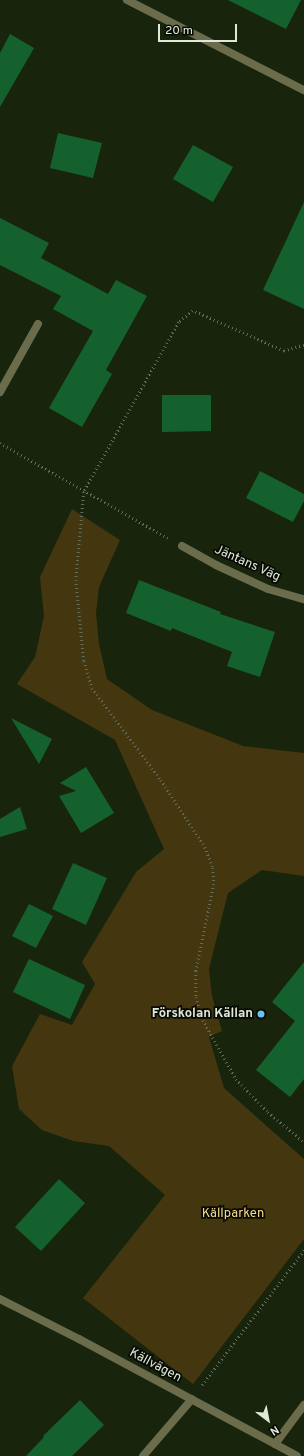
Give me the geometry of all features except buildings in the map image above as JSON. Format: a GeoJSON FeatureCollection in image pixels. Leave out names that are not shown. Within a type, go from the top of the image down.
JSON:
{"type":"FeatureCollection","features":[{"type":"Feature","properties":{"kind":"street"},"geometry":{"type":"LineString","coordinates":[[127,0],[304,90]]}},
{"type":"Feature","properties":{"kind":"street"},"geometry":{"type":"LineString","coordinates":[[0,392],[38,324]]}},
{"type":"Feature","properties":{"kind":"street","name":"Jäntans Väg"},"geometry":{"type":"LineString","coordinates":[[182,546],[216,565],[268,589],[304,600]]}},
{"type":"Feature","properties":{"kind":"street","name":"Källvägen"},"geometry":{"type":"LineString","coordinates":[[0,1299],[192,1399],[297,1456]]}},
{"type":"Feature","properties":{"kind":"street"},"geometry":{"type":"LineString","coordinates":[[143,1456],[192,1399]]}},
{"type":"Feature","properties":{"kind":"street"},"geometry":{"type":"LineString","coordinates":[[275,1444],[304,1405]]}},
{"type":"Feature","properties":{"kind":"path"},"geometry":{"type":"LineString","coordinates":[[304,345],[284,351],[193,311],[179,322],[84,492],[76,580],[84,661],[92,688],[165,786],[205,848],[213,868],[214,884],[196,971],[196,997],[203,1020],[236,1079],[268,1112],[304,1142]]}},
{"type":"Feature","properties":{"kind":"path"},"geometry":{"type":"LineString","coordinates":[[0,443],[84,492],[182,546]]}},
{"type":"Feature","properties":{"kind":"path"},"geometry":{"type":"LineString","coordinates":[[192,1399],[304,1250]]}},
{"type":"Feature","properties":{"kind":"green space","name":"Källparken"},"geometry":{"type":"Polygon","coordinates":[[[72,509],[120,540],[99,587],[96,613],[99,644],[107,679],[152,710],[243,746],[304,753],[304,876],[262,870],[228,893],[209,969],[212,996],[222,1031],[209,1037],[224,1088],[304,1159],[304,1239],[193,1384],[83,1298],[165,1195],[109,1146],[73,1141],[42,1130],[19,1109],[12,1066],[40,1014],[72,1025],[95,984],[82,962],[136,872],[164,849],[115,740],[17,684],[35,657],[44,616],[40,577],[72,509]]]}},
{"type":"Feature","properties":{"kind":"place","name":"Förskolan Källan"},"geometry":{"type":"Point","coordinates":[261,1014]}}]}
